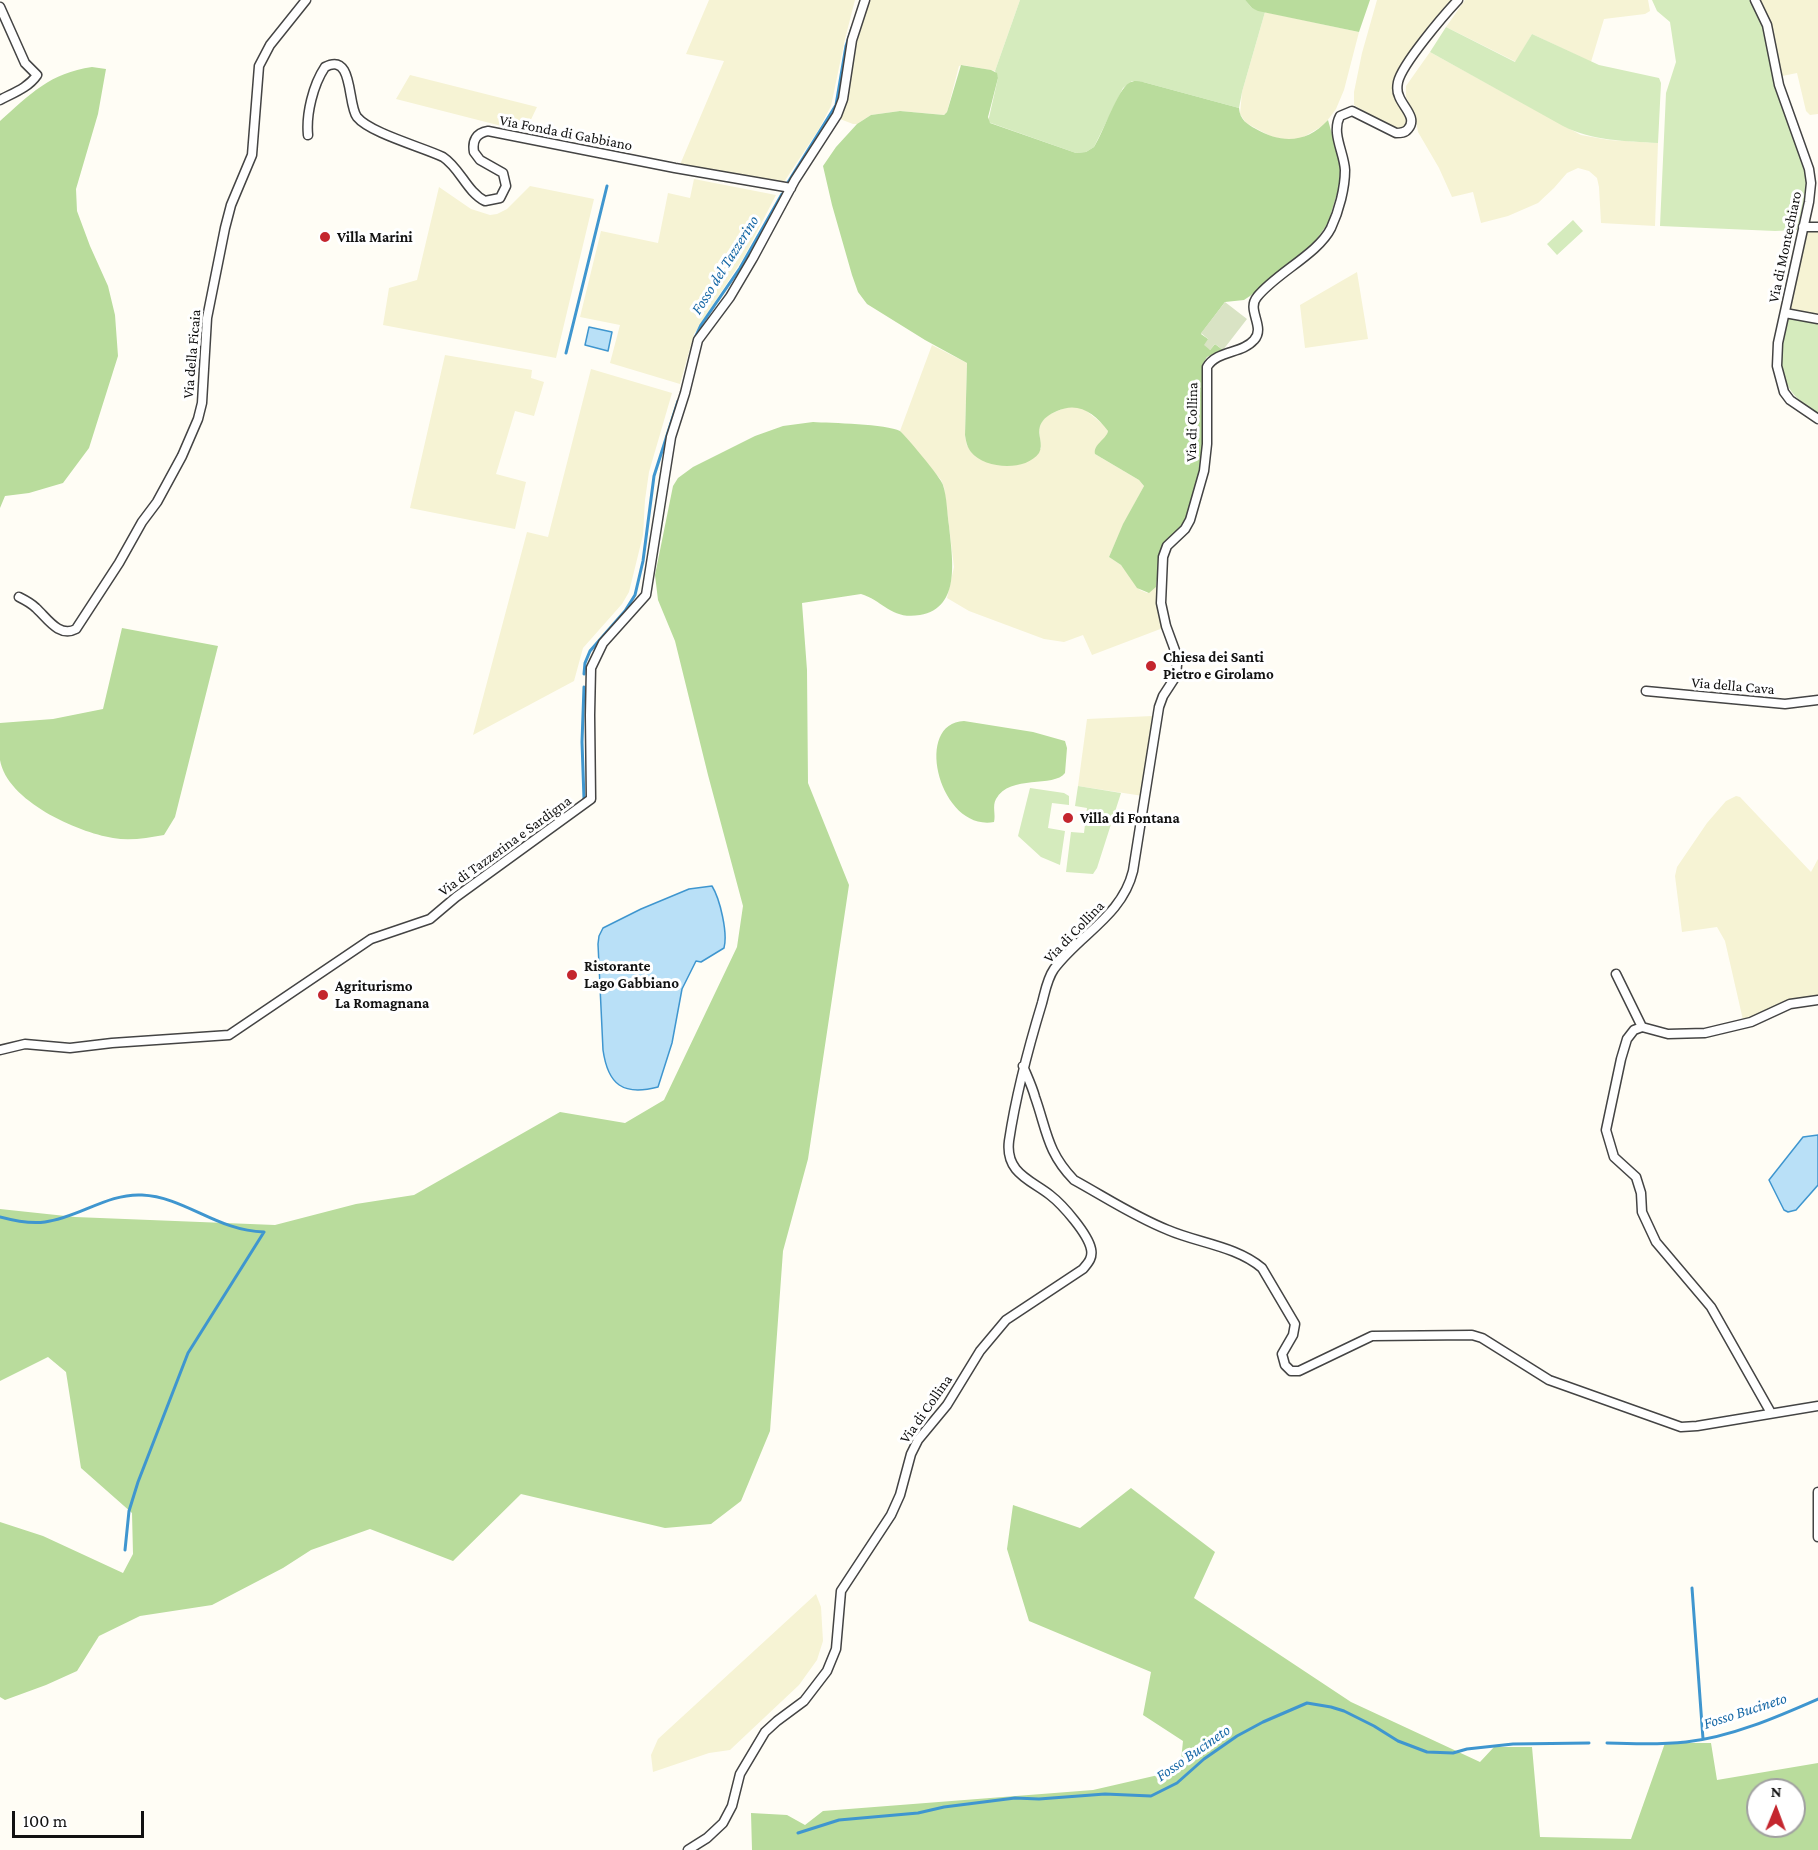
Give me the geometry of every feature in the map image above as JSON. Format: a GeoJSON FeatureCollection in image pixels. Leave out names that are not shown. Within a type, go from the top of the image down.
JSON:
{"type":"FeatureCollection","features":[{"type":"Feature","properties":{"kind":"street","name":"Via della Ficaia"},"geometry":{"type":"LineString","coordinates":[[19,597],[34,606],[57,628],[66,632],[76,629],[119,563],[142,522],[157,502],[182,456],[202,403],[207,318],[228,216],[252,155],[259,66],[270,45],[306,0]]}},
{"type":"Feature","properties":{"kind":"street","name":"Via di Tazzerina e Sardigna"},"geometry":{"type":"LineString","coordinates":[[0,1050],[20,1044],[70,1048],[229,1035],[371,939],[430,919],[461,893],[590,800],[592,795],[591,668],[603,644],[646,595],[671,437],[698,340],[736,287],[791,188],[837,115],[843,99],[852,40],[865,0]]}},
{"type":"Feature","properties":{"kind":"street","name":"Via di Collina"},"geometry":{"type":"LineString","coordinates":[[688,1850],[707,1838],[723,1823],[729,1812],[740,1774],[762,1737],[777,1721],[804,1701],[831,1665],[837,1642],[841,1591],[891,1515],[900,1495],[911,1454],[918,1440],[947,1405],[980,1351],[1005,1320],[1083,1269],[1090,1261],[1092,1250],[1080,1229],[1060,1203],[1023,1178],[1011,1158],[1009,1139],[1023,1066],[1053,972],[1068,953],[1117,906],[1128,888],[1134,871],[1159,707],[1177,670],[1177,656],[1166,626],[1161,603],[1163,557],[1167,546],[1185,529],[1190,520],[1204,471],[1207,444],[1207,367],[1214,359],[1248,345],[1256,338],[1258,330],[1253,309],[1255,299],[1317,244],[1332,226],[1344,178],[1337,131],[1340,116],[1352,111],[1396,133],[1408,130],[1411,118],[1399,98],[1398,80],[1426,38],[1458,0]]}},
{"type":"Feature","properties":{"kind":"street","name":"Via di Montechiaro"},"geometry":{"type":"LineString","coordinates":[[1755,0],[1767,25],[1779,85],[1809,168],[1811,189],[1776,357],[1782,387],[1790,400],[1818,419]]}},
{"type":"Feature","properties":{"kind":"street"},"geometry":{"type":"LineString","coordinates":[[0,7],[25,63],[36,75],[17,92],[0,100]]}},
{"type":"Feature","properties":{"kind":"street","name":"Via Fonda di Gabbiano"},"geometry":{"type":"LineString","coordinates":[[308,135],[308,115],[318,80],[325,68],[333,64],[345,71],[352,106],[359,119],[369,126],[448,160],[475,194],[485,201],[500,198],[506,186],[503,173],[480,160],[474,152],[475,139],[481,133],[488,131],[791,188]]}},
{"type":"Feature","properties":{"kind":"street"},"geometry":{"type":"LineString","coordinates":[[1803,226],[1818,227]]}},
{"type":"Feature","properties":{"kind":"street"},"geometry":{"type":"LineString","coordinates":[[1785,312],[1818,319]]}},
{"type":"Feature","properties":{"kind":"street","name":"Via della Cava"},"geometry":{"type":"LineString","coordinates":[[1646,691],[1785,704],[1818,700]]}},
{"type":"Feature","properties":{"kind":"street"},"geometry":{"type":"LineString","coordinates":[[1616,974],[1642,1027]]}},
{"type":"Feature","properties":{"kind":"street"},"geometry":{"type":"LineString","coordinates":[[1771,1413],[1711,1306],[1656,1242],[1642,1212],[1641,1192],[1636,1177],[1614,1157],[1606,1130],[1627,1039],[1634,1030],[1642,1027],[1673,1034],[1705,1033],[1751,1022],[1790,1004],[1818,1000]]}},
{"type":"Feature","properties":{"kind":"street"},"geometry":{"type":"LineString","coordinates":[[1023,1066],[1036,1097],[1050,1146],[1063,1168],[1074,1180],[1168,1230],[1240,1254],[1262,1268],[1294,1324],[1293,1335],[1282,1354],[1285,1365],[1291,1371],[1299,1371],[1372,1336],[1477,1336],[1549,1380],[1681,1427],[1818,1406]]}},
{"type":"Feature","properties":{"kind":"street"},"geometry":{"type":"LineString","coordinates":[[1818,1492],[1818,1537]]}},
{"type":"Feature","properties":{"kind":"shaded area"},"geometry":{"type":"Polygon","coordinates":[[[709,0],[855,0],[831,106],[819,129],[782,185],[679,167],[724,61],[686,54],[709,0]]]}},
{"type":"Feature","properties":{"kind":"shaded area"},"geometry":{"type":"Polygon","coordinates":[[[869,0],[1020,0],[995,71],[959,66],[947,112],[944,115],[900,111],[871,115],[853,124],[840,119],[839,116],[856,35],[869,0]]]}},
{"type":"Feature","properties":{"kind":"shaded area"},"geometry":{"type":"Polygon","coordinates":[[[1377,0],[1455,0],[1395,79],[1394,95],[1407,117],[1407,126],[1401,130],[1392,128],[1354,105],[1354,92],[1362,53],[1377,0]]]}},
{"type":"Feature","properties":{"kind":"shaded area"},"geometry":{"type":"Polygon","coordinates":[[[1465,0],[1648,0],[1650,11],[1645,14],[1604,19],[1591,62],[1532,34],[1516,62],[1446,27],[1465,0]]]}},
{"type":"Feature","properties":{"kind":"shaded area"},"geometry":{"type":"Polygon","coordinates":[[[1759,0],[1818,0],[1818,114],[1810,115],[1806,111],[1797,73],[1782,76],[1770,20],[1759,0]]]}},
{"type":"Feature","properties":{"kind":"shaded area"},"geometry":{"type":"Polygon","coordinates":[[[1265,12],[1359,32],[1344,90],[1336,109],[1324,125],[1302,138],[1289,140],[1272,137],[1246,123],[1240,114],[1242,92],[1265,12]]]}},
{"type":"Feature","properties":{"kind":"shaded area"},"geometry":{"type":"Polygon","coordinates":[[[1430,52],[1581,135],[1609,140],[1658,143],[1655,226],[1601,223],[1597,178],[1589,171],[1578,168],[1567,173],[1538,203],[1508,216],[1481,223],[1473,192],[1452,197],[1439,168],[1418,132],[1415,115],[1406,97],[1406,86],[1430,52]]]}},
{"type":"Feature","properties":{"kind":"shaded area"},"geometry":{"type":"Polygon","coordinates":[[[410,75],[537,107],[525,132],[396,99],[410,75]]]}},
{"type":"Feature","properties":{"kind":"shaded area"},"geometry":{"type":"Polygon","coordinates":[[[694,179],[776,195],[744,257],[694,334],[680,384],[610,363],[620,325],[580,317],[601,231],[658,243],[668,193],[690,198],[694,179]]]}},
{"type":"Feature","properties":{"kind":"shaded area"},"geometry":{"type":"Polygon","coordinates":[[[530,186],[594,199],[556,358],[383,325],[389,288],[417,280],[439,187],[471,209],[490,215],[507,209],[530,186]]]}},
{"type":"Feature","properties":{"kind":"shaded area"},"geometry":{"type":"Polygon","coordinates":[[[1818,231],[1818,317],[1792,311],[1790,308],[1806,233],[1818,231]]]}},
{"type":"Feature","properties":{"kind":"shaded area"},"geometry":{"type":"Polygon","coordinates":[[[1357,272],[1368,339],[1305,348],[1300,305],[1357,272]]]}},
{"type":"Feature","properties":{"kind":"shaded area"},"geometry":{"type":"Polygon","coordinates":[[[932,345],[967,363],[965,435],[967,446],[1041,449],[1039,428],[1042,421],[1048,415],[1069,406],[1083,408],[1105,426],[1108,431],[1107,436],[1096,447],[1095,454],[1139,480],[1144,486],[1109,557],[1121,565],[1140,590],[1147,593],[1156,587],[1157,605],[1163,628],[1092,655],[1083,635],[1064,642],[1044,639],[969,611],[947,598],[954,567],[944,487],[941,480],[900,431],[932,345]]]}},
{"type":"Feature","properties":{"kind":"shaded area"},"geometry":{"type":"Polygon","coordinates":[[[445,355],[532,370],[531,378],[544,382],[534,416],[515,411],[496,474],[526,482],[515,529],[410,508],[445,355]]]}},
{"type":"Feature","properties":{"kind":"shaded area"},"geometry":{"type":"Polygon","coordinates":[[[591,369],[672,393],[649,472],[643,535],[629,592],[622,604],[583,648],[574,681],[473,735],[527,532],[548,537],[591,369]]]}},
{"type":"Feature","properties":{"kind":"shaded area"},"geometry":{"type":"Polygon","coordinates":[[[1152,716],[1143,796],[1078,786],[1087,719],[1152,716]]]}},
{"type":"Feature","properties":{"kind":"shaded area"},"geometry":{"type":"Polygon","coordinates":[[[1736,796],[1740,797],[1811,872],[1818,859],[1818,995],[1791,1000],[1743,1020],[1725,941],[1717,927],[1682,932],[1675,876],[1677,867],[1707,823],[1726,801],[1736,796]]]}},
{"type":"Feature","properties":{"kind":"shaded area"},"geometry":{"type":"Polygon","coordinates":[[[816,1594],[821,1607],[823,1641],[817,1660],[799,1685],[730,1750],[709,1753],[653,1772],[651,1755],[658,1739],[816,1594]]]}},
{"type":"Feature","properties":{"kind":"green space"},"geometry":{"type":"Polygon","coordinates":[[[1020,0],[1245,0],[1252,8],[1265,12],[1239,108],[1132,81],[1123,88],[1094,147],[1086,152],[1076,153],[988,122],[998,78],[995,71],[1020,0]]]}},
{"type":"Feature","properties":{"kind":"green space"},"geometry":{"type":"Polygon","coordinates":[[[1245,0],[1370,0],[1359,32],[1258,11],[1245,0]]]}},
{"type":"Feature","properties":{"kind":"green space"},"geometry":{"type":"Polygon","coordinates":[[[1652,0],[1752,0],[1764,29],[1804,161],[1807,189],[1797,230],[1660,226],[1666,93],[1676,62],[1670,22],[1657,11],[1652,0]]]}},
{"type":"Feature","properties":{"kind":"green space"},"geometry":{"type":"Polygon","coordinates":[[[1446,27],[1515,62],[1532,34],[1599,65],[1659,78],[1661,83],[1658,143],[1621,141],[1586,135],[1563,126],[1430,52],[1446,27]]]}},
{"type":"Feature","properties":{"kind":"green space"},"geometry":{"type":"Polygon","coordinates":[[[961,65],[997,73],[998,78],[988,117],[990,123],[1076,153],[1086,152],[1094,147],[1120,94],[1129,83],[1134,81],[1239,108],[1242,119],[1256,129],[1275,137],[1294,139],[1303,137],[1320,128],[1328,120],[1340,163],[1340,175],[1339,187],[1328,223],[1314,243],[1250,296],[1244,300],[1225,302],[1201,334],[1208,339],[1210,350],[1215,344],[1223,350],[1207,357],[1202,365],[1203,454],[1199,482],[1185,522],[1160,553],[1156,587],[1149,593],[1137,588],[1121,565],[1109,557],[1123,524],[1144,486],[1139,480],[1095,454],[1096,447],[1108,431],[1098,419],[1086,410],[1065,408],[1049,415],[1041,423],[1040,450],[1033,459],[1015,466],[1005,466],[977,458],[971,452],[965,435],[967,363],[867,304],[858,292],[823,166],[836,147],[857,124],[871,115],[900,111],[944,115],[947,112],[961,65]]]}},
{"type":"Feature","properties":{"kind":"green space"},"geometry":{"type":"Polygon","coordinates":[[[92,67],[106,69],[98,114],[76,189],[77,211],[108,286],[115,315],[118,356],[89,448],[63,483],[29,493],[5,496],[0,508],[0,121],[31,94],[52,80],[64,74],[92,67]]]}},
{"type":"Feature","properties":{"kind":"green space"},"geometry":{"type":"Polygon","coordinates":[[[1573,220],[1583,231],[1557,255],[1547,244],[1573,220]]]}},
{"type":"Feature","properties":{"kind":"green space"},"geometry":{"type":"Polygon","coordinates":[[[1225,302],[1247,319],[1223,350],[1215,344],[1210,350],[1204,345],[1208,339],[1201,333],[1225,302]]]}},
{"type":"Feature","properties":{"kind":"green space"},"geometry":{"type":"Polygon","coordinates":[[[1789,316],[1818,323],[1818,413],[1793,394],[1783,372],[1783,347],[1789,316]]]}},
{"type":"Feature","properties":{"kind":"green space"},"geometry":{"type":"Polygon","coordinates":[[[813,422],[871,425],[893,429],[900,431],[909,440],[943,485],[952,566],[948,592],[943,602],[933,610],[920,615],[902,615],[861,594],[802,603],[807,670],[808,783],[849,885],[808,1159],[783,1251],[770,1431],[741,1501],[711,1524],[665,1528],[521,1494],[453,1561],[370,1529],[311,1550],[283,1568],[212,1605],[140,1616],[99,1636],[77,1671],[5,1700],[0,1697],[0,1522],[43,1536],[123,1573],[133,1554],[132,1513],[81,1468],[66,1372],[48,1357],[0,1381],[0,1209],[75,1217],[275,1225],[356,1204],[414,1195],[560,1112],[625,1123],[664,1100],[737,947],[743,906],[675,641],[658,600],[655,575],[673,486],[678,478],[693,467],[755,436],[783,426],[813,422]]]}},
{"type":"Feature","properties":{"kind":"green space"},"geometry":{"type":"Polygon","coordinates":[[[122,628],[218,646],[175,817],[164,835],[145,838],[119,839],[98,835],[46,812],[16,789],[5,775],[0,760],[0,723],[53,719],[103,709],[122,628]]]}},
{"type":"Feature","properties":{"kind":"green space"},"geometry":{"type":"Polygon","coordinates":[[[964,721],[1033,732],[1065,741],[1067,748],[1065,773],[1052,780],[1011,786],[996,799],[994,822],[975,821],[959,811],[947,795],[939,776],[936,756],[939,739],[948,726],[964,721]]]}},
{"type":"Feature","properties":{"kind":"green space"},"geometry":{"type":"Polygon","coordinates":[[[1078,786],[1121,793],[1097,868],[1093,874],[1066,872],[1071,832],[1084,833],[1087,808],[1075,806],[1078,786]]]}},
{"type":"Feature","properties":{"kind":"green space"},"geometry":{"type":"Polygon","coordinates":[[[1030,788],[1064,793],[1069,796],[1069,805],[1052,803],[1048,828],[1065,831],[1060,865],[1041,857],[1018,836],[1030,788]]]}},
{"type":"Feature","properties":{"kind":"green space"},"geometry":{"type":"Polygon","coordinates":[[[1131,1488],[1215,1552],[1194,1598],[1351,1702],[1480,1762],[1494,1747],[1532,1747],[1540,1837],[1631,1839],[1665,1743],[1711,1743],[1717,1780],[1818,1763],[1818,1850],[752,1850],[751,1813],[787,1815],[805,1825],[823,1811],[1093,1790],[1180,1770],[1183,1741],[1143,1715],[1151,1672],[1029,1621],[1007,1549],[1013,1505],[1080,1528],[1131,1488]]]}},
{"type":"Feature","properties":{"kind":"water"},"geometry":{"type":"Polygon","coordinates":[[[589,327],[612,332],[608,351],[585,345],[589,327]]]}},
{"type":"Feature","properties":{"kind":"water"},"geometry":{"type":"Polygon","coordinates":[[[712,886],[722,916],[725,934],[724,948],[701,962],[696,961],[682,989],[672,1043],[658,1087],[635,1090],[619,1085],[609,1072],[603,1050],[599,936],[603,928],[641,909],[689,889],[712,886]]]}},
{"type":"Feature","properties":{"kind":"water"},"geometry":{"type":"Polygon","coordinates":[[[1818,1135],[1818,1185],[1796,1210],[1788,1212],[1784,1210],[1769,1180],[1803,1137],[1818,1135]]]}},
{"type":"Feature","properties":{"kind":"waterway","name":"Fosso del Tazzerino"},"geometry":{"type":"LineString","coordinates":[[787,184],[836,105],[846,46],[852,28]]}},
{"type":"Feature","properties":{"kind":"waterway"},"geometry":{"type":"LineString","coordinates":[[566,353],[607,186]]}},
{"type":"Feature","properties":{"kind":"waterway","name":"Fosso del Tazzerino"},"geometry":{"type":"LineString","coordinates":[[695,338],[701,325],[740,268],[782,194]]}},
{"type":"Feature","properties":{"kind":"waterway"},"geometry":{"type":"LineString","coordinates":[[584,674],[585,663],[590,651],[625,611],[635,595],[643,561],[654,476],[678,401]]}},
{"type":"Feature","properties":{"kind":"waterway"},"geometry":{"type":"LineString","coordinates":[[584,687],[582,742],[584,799]]}},
{"type":"Feature","properties":{"kind":"waterway"},"geometry":{"type":"LineString","coordinates":[[0,1217],[22,1222],[45,1222],[57,1220],[117,1198],[142,1195],[173,1201],[231,1226],[264,1232]]}},
{"type":"Feature","properties":{"kind":"waterway"},"geometry":{"type":"LineString","coordinates":[[125,1550],[129,1511],[138,1482],[188,1353],[264,1232]]}},
{"type":"Feature","properties":{"kind":"waterway"},"geometry":{"type":"LineString","coordinates":[[1692,1588],[1703,1739]]}},
{"type":"Feature","properties":{"kind":"waterway","name":"Fosso Bucineto"},"geometry":{"type":"LineString","coordinates":[[1607,1743],[1666,1744],[1720,1736],[1818,1699]]}},
{"type":"Feature","properties":{"kind":"waterway","name":"Fosso Bucineto"},"geometry":{"type":"LineString","coordinates":[[798,1833],[839,1820],[918,1813],[944,1807],[1015,1798],[1039,1799],[1105,1794],[1151,1796],[1177,1783],[1204,1759],[1237,1736],[1307,1703],[1344,1711],[1398,1741],[1427,1752],[1453,1753],[1467,1749],[1513,1744],[1589,1743]]}},
{"type":"Feature","properties":{"kind":"place","name":"Villa Marini"},"geometry":{"type":"Point","coordinates":[325,237]}},
{"type":"Feature","properties":{"kind":"place","name":"Chiesa dei Santi Pietro e Girolamo"},"geometry":{"type":"Point","coordinates":[1151,666]}},
{"type":"Feature","properties":{"kind":"place","name":"Villa di Fontana"},"geometry":{"type":"Point","coordinates":[1068,818]}},
{"type":"Feature","properties":{"kind":"place","name":"Ristorante Lago Gabbiano"},"geometry":{"type":"Point","coordinates":[572,975]}},
{"type":"Feature","properties":{"kind":"place","name":"Agriturismo La Romagnana"},"geometry":{"type":"Point","coordinates":[323,995]}}]}
